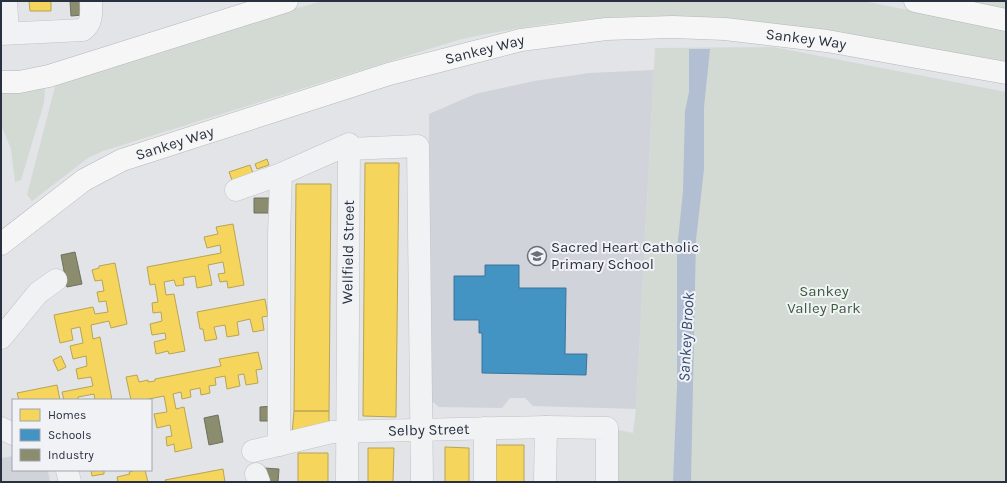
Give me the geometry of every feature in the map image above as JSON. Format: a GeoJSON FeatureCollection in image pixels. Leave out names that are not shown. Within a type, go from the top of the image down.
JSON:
{"type":"FeatureCollection","features":[{"type":"Feature","properties":{"kind":"highway"},"geometry":{"type":"LineString","coordinates":[[1,82],[19,82],[49,76],[288,1]]}},
{"type":"Feature","properties":{"kind":"highway"},"geometry":{"type":"LineString","coordinates":[[915,1],[1006,20]]}},
{"type":"Feature","properties":{"kind":"highway","name":"Sankey Way"},"geometry":{"type":"LineString","coordinates":[[1,244],[84,180],[122,160],[389,74],[521,40],[606,30],[673,27],[725,29],[827,41],[1006,73]]}},
{"type":"Feature","properties":{"kind":"street"},"geometry":{"type":"LineString","coordinates":[[6,1],[5,34],[83,30],[88,27],[91,20],[91,1]]}},
{"type":"Feature","properties":{"kind":"street"},"geometry":{"type":"LineString","coordinates":[[236,190],[281,174],[349,144],[349,149],[418,146],[422,482]]}},
{"type":"Feature","properties":{"kind":"street","name":"Wellfield Street"},"geometry":{"type":"LineString","coordinates":[[347,482],[349,149]]}},
{"type":"Feature","properties":{"kind":"street"},"geometry":{"type":"LineString","coordinates":[[278,445],[279,235],[281,174]]}},
{"type":"Feature","properties":{"kind":"street"},"geometry":{"type":"LineString","coordinates":[[1,338],[38,293],[56,280]]}},
{"type":"Feature","properties":{"kind":"street"},"geometry":{"type":"LineString","coordinates":[[545,482],[546,427]]}},
{"type":"Feature","properties":{"kind":"street","name":"Selby Street"},"geometry":{"type":"LineString","coordinates":[[253,451],[332,432],[347,431],[546,427],[606,428],[607,482]]}},
{"type":"Feature","properties":{"kind":"street"},"geometry":{"type":"LineString","coordinates":[[1,428],[12,434]]}},
{"type":"Feature","properties":{"kind":"street"},"geometry":{"type":"LineString","coordinates":[[485,428],[485,482]]}},
{"type":"Feature","properties":{"kind":"street"},"geometry":{"type":"LineString","coordinates":[[68,471],[70,482]]}},
{"type":"Feature","properties":{"kind":"shaded area","name":"Sacred Heart Catholic Primary School"},"geometry":{"type":"Polygon","coordinates":[[[654,70],[636,409],[533,406],[525,398],[510,398],[502,408],[439,407],[430,400],[429,114],[475,94],[534,81],[590,73],[654,70]]]}},
{"type":"Feature","properties":{"kind":"shaded area"},"geometry":{"type":"Polygon","coordinates":[[[12,456],[12,471],[48,471],[50,482],[1,482],[1,458],[12,456]]]}},
{"type":"Feature","properties":{"kind":"green space"},"geometry":{"type":"Polygon","coordinates":[[[323,1],[863,1],[1006,30],[1006,65],[674,16],[620,17],[539,25],[458,40],[103,151],[88,158],[32,201],[27,195],[56,83],[261,18],[323,1]]]}},
{"type":"Feature","properties":{"kind":"green space"},"geometry":{"type":"Polygon","coordinates":[[[962,1],[1006,1],[1006,10],[962,1]]]}},
{"type":"Feature","properties":{"kind":"green space","name":"Sankey Valley Park"},"geometry":{"type":"Polygon","coordinates":[[[773,47],[1006,92],[1006,482],[614,482],[614,429],[633,433],[636,409],[655,48],[773,47]]]}},
{"type":"Feature","properties":{"kind":"green space"},"geometry":{"type":"Polygon","coordinates":[[[45,86],[44,103],[21,180],[15,182],[11,149],[1,125],[1,92],[45,86]]]}},
{"type":"Feature","properties":{"kind":"water","name":"Sankey Brook"},"geometry":{"type":"Polygon","coordinates":[[[689,49],[710,49],[704,107],[704,169],[696,240],[691,482],[673,482],[677,386],[677,250],[683,191],[685,111],[689,92],[689,49]]]}},
{"type":"Feature","properties":{"kind":"building: Homes"},"geometry":{"type":"Polygon","coordinates":[[[29,1],[51,1],[51,11],[30,11],[29,1]]]}},
{"type":"Feature","properties":{"kind":"building: Homes"},"geometry":{"type":"Polygon","coordinates":[[[267,159],[269,165],[257,169],[255,164],[267,159]]]}},
{"type":"Feature","properties":{"kind":"building: Homes"},"geometry":{"type":"Polygon","coordinates":[[[365,163],[399,163],[396,417],[363,416],[365,163]]]}},
{"type":"Feature","properties":{"kind":"building: Homes"},"geometry":{"type":"Polygon","coordinates":[[[250,165],[254,176],[233,183],[229,172],[250,165]]]}},
{"type":"Feature","properties":{"kind":"building: Homes"},"geometry":{"type":"Polygon","coordinates":[[[296,184],[331,184],[329,411],[294,411],[296,184]]]}},
{"type":"Feature","properties":{"kind":"building: Homes"},"geometry":{"type":"Polygon","coordinates":[[[233,224],[244,285],[228,288],[227,281],[220,282],[218,274],[225,273],[223,262],[208,265],[212,285],[197,288],[195,276],[183,278],[184,285],[176,286],[174,280],[164,282],[166,295],[174,294],[185,351],[169,354],[168,351],[156,354],[154,342],[166,339],[165,333],[152,335],[150,324],[162,321],[161,312],[153,313],[152,303],[158,302],[155,284],[150,285],[147,267],[221,253],[220,245],[207,248],[204,237],[218,234],[216,227],[233,224]]]}},
{"type":"Feature","properties":{"kind":"building: Homes"},"geometry":{"type":"Polygon","coordinates":[[[115,263],[127,324],[111,328],[109,321],[91,325],[93,339],[100,337],[112,399],[95,399],[94,394],[78,397],[78,399],[64,399],[62,392],[93,386],[91,377],[78,379],[76,369],[87,366],[86,356],[73,359],[70,346],[83,343],[80,327],[71,329],[73,340],[60,343],[54,315],[93,307],[95,314],[108,312],[106,301],[99,302],[97,292],[104,291],[102,280],[95,281],[92,270],[99,268],[99,266],[115,263]]]}},
{"type":"Feature","properties":{"kind":"building: Homes"},"geometry":{"type":"Polygon","coordinates":[[[265,299],[268,316],[262,317],[264,330],[253,332],[250,319],[237,322],[239,335],[227,337],[225,325],[214,327],[217,339],[205,341],[203,329],[200,329],[197,312],[265,299]]]}},
{"type":"Feature","properties":{"kind":"building: Homes"},"geometry":{"type":"Polygon","coordinates":[[[258,352],[262,369],[256,370],[258,383],[246,385],[244,374],[238,375],[240,386],[227,389],[225,376],[215,378],[216,385],[209,386],[210,393],[201,395],[200,388],[190,390],[191,397],[182,399],[181,392],[173,394],[176,409],[184,407],[192,448],[175,452],[174,444],[167,446],[166,437],[172,436],[170,425],[157,428],[154,414],[167,412],[164,396],[149,399],[131,399],[126,377],[137,375],[139,382],[148,380],[148,382],[155,381],[155,379],[221,366],[219,359],[258,352]]]}},
{"type":"Feature","properties":{"kind":"building: Homes"},"geometry":{"type":"Polygon","coordinates":[[[61,356],[66,367],[58,371],[53,360],[61,356]]]}},
{"type":"Feature","properties":{"kind":"building: Homes"},"geometry":{"type":"Polygon","coordinates":[[[57,385],[60,399],[19,399],[17,393],[57,385]]]}},
{"type":"Feature","properties":{"kind":"building: Homes"},"geometry":{"type":"Polygon","coordinates":[[[294,411],[329,411],[329,427],[292,434],[294,411]]]}},
{"type":"Feature","properties":{"kind":"building: Homes"},"geometry":{"type":"Polygon","coordinates":[[[496,445],[524,445],[524,482],[496,482],[496,445]]]}},
{"type":"Feature","properties":{"kind":"building: Homes"},"geometry":{"type":"Polygon","coordinates":[[[445,447],[469,448],[469,482],[445,482],[445,447]]]}},
{"type":"Feature","properties":{"kind":"building: Homes"},"geometry":{"type":"Polygon","coordinates":[[[368,448],[394,448],[393,482],[368,482],[368,448]]]}},
{"type":"Feature","properties":{"kind":"building: Homes"},"geometry":{"type":"Polygon","coordinates":[[[298,453],[328,453],[328,482],[298,482],[298,453]]]}},
{"type":"Feature","properties":{"kind":"building: Homes"},"geometry":{"type":"Polygon","coordinates":[[[223,469],[225,482],[166,482],[165,480],[223,469]]]}},
{"type":"Feature","properties":{"kind":"building: Homes"},"geometry":{"type":"Polygon","coordinates":[[[91,471],[104,471],[104,474],[92,476],[91,471]]]}},
{"type":"Feature","properties":{"kind":"building: Homes"},"geometry":{"type":"Polygon","coordinates":[[[145,471],[148,482],[118,482],[117,477],[130,474],[129,472],[145,471]]]}},
{"type":"Feature","properties":{"kind":"building: Schools"},"geometry":{"type":"Polygon","coordinates":[[[485,265],[519,265],[519,288],[566,288],[565,354],[587,354],[586,375],[482,373],[482,333],[479,333],[479,320],[454,320],[454,276],[485,276],[485,265]]]}},
{"type":"Feature","properties":{"kind":"building: Industry"},"geometry":{"type":"Polygon","coordinates":[[[70,1],[82,1],[83,15],[71,16],[70,1]]]}},
{"type":"Feature","properties":{"kind":"building: Industry"},"geometry":{"type":"Polygon","coordinates":[[[254,198],[275,198],[275,213],[254,213],[254,198]]]}},
{"type":"Feature","properties":{"kind":"building: Industry"},"geometry":{"type":"Polygon","coordinates":[[[75,252],[82,284],[67,287],[61,255],[75,252]]]}},
{"type":"Feature","properties":{"kind":"building: Industry"},"geometry":{"type":"Polygon","coordinates":[[[274,406],[274,421],[260,421],[260,407],[274,406]]]}},
{"type":"Feature","properties":{"kind":"building: Industry"},"geometry":{"type":"Polygon","coordinates":[[[218,415],[223,442],[209,445],[204,418],[218,415]]]}},
{"type":"Feature","properties":{"kind":"building: Industry"},"geometry":{"type":"Polygon","coordinates":[[[264,468],[279,469],[278,482],[263,482],[264,468]]]}},
{"type":"Feature","properties":{"kind":"place","name":"Sacred Heart Catholic Primary School"},"geometry":{"type":"Point","coordinates":[537,256]}}]}
